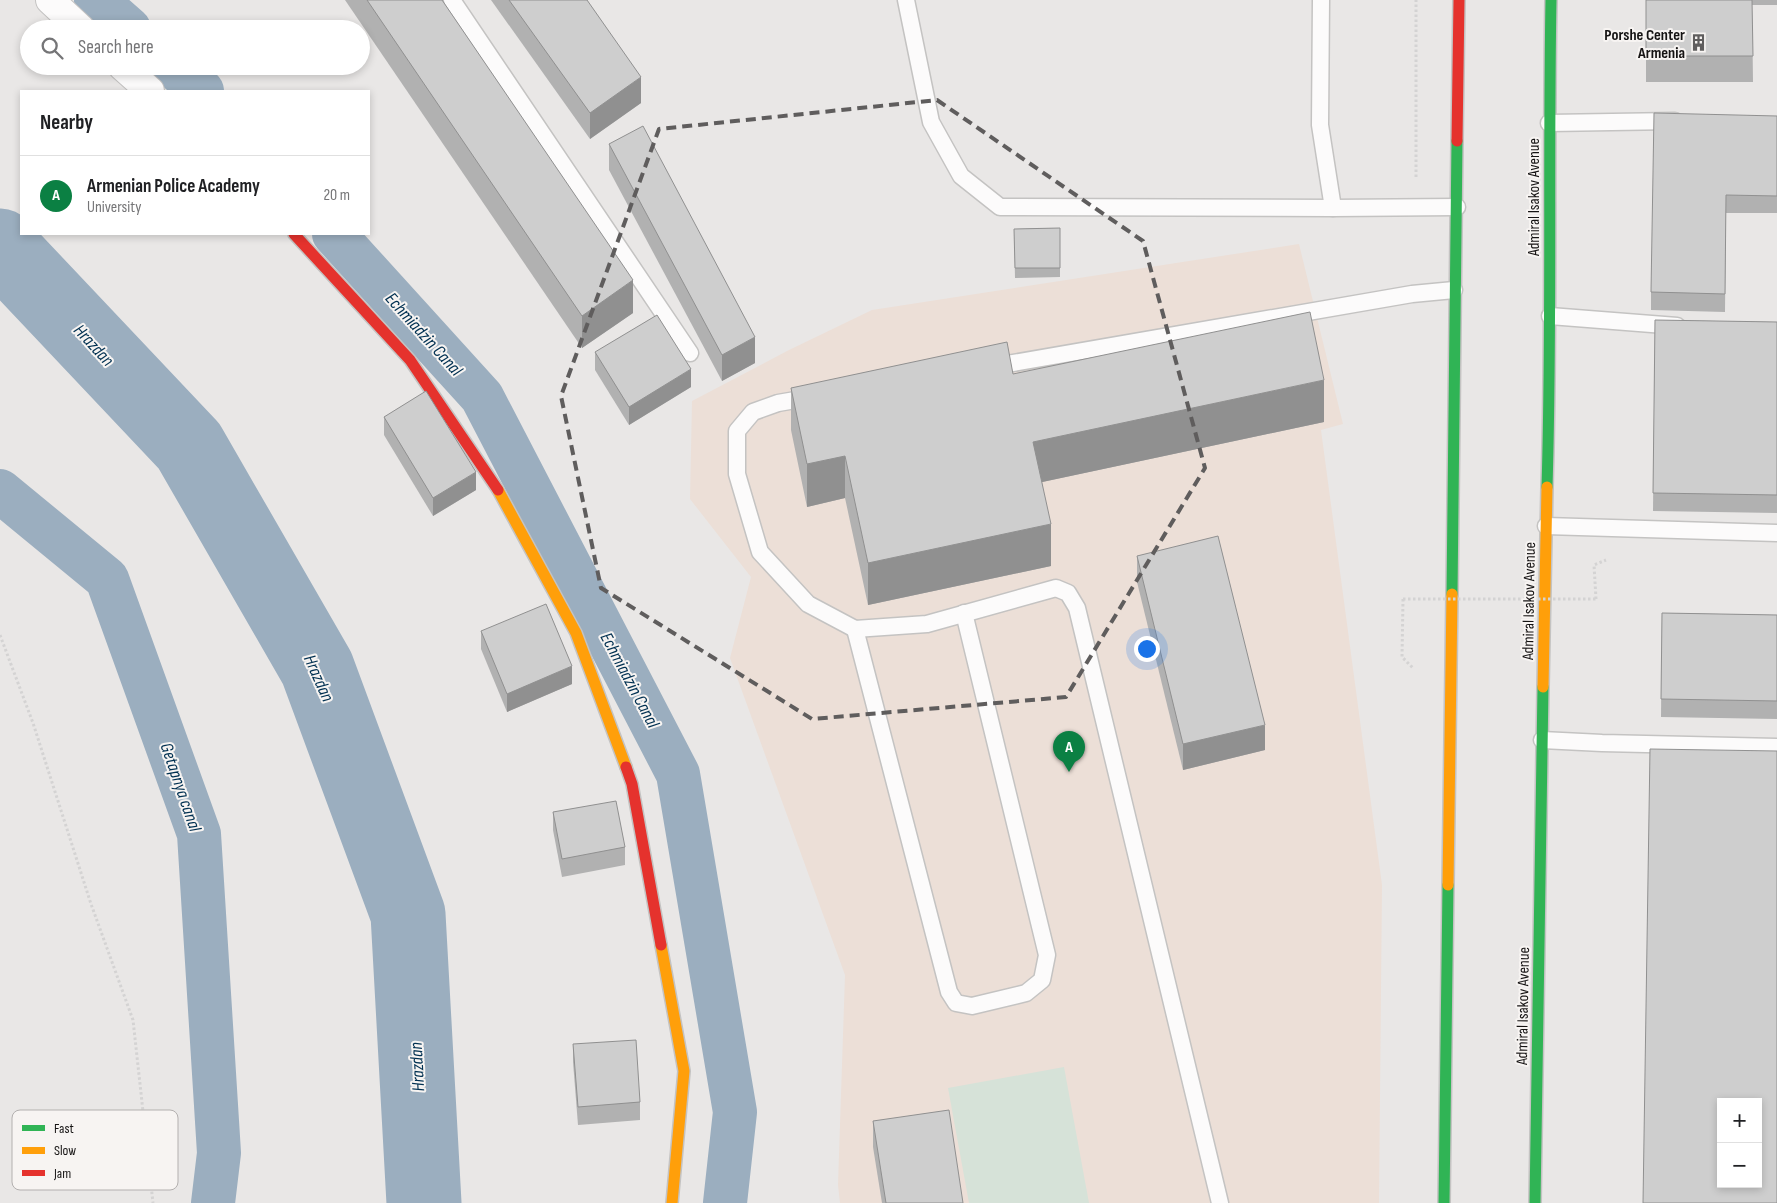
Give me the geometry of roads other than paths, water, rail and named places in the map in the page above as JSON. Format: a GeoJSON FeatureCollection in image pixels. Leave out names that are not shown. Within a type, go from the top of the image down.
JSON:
{"type":"FeatureCollection","features":[{"type":"Feature","properties":{"kind":"main road"},"geometry":{"type":"LineString","coordinates":[[1444,1203],[1459,0]]}},
{"type":"Feature","properties":{"kind":"main road","name":"Admiral Isakov Avenue"},"geometry":{"type":"LineString","coordinates":[[1535,1203],[1550,383],[1549,123],[1551,0]]}},
{"type":"Feature","properties":{"kind":"main road"},"geometry":{"type":"LineString","coordinates":[[295,235],[410,360],[495,485],[576,633],[632,784],[684,1071],[672,1203]]}},
{"type":"Feature","properties":{"kind":"street"},"geometry":{"type":"LineString","coordinates":[[50,0],[71,20]]}},
{"type":"Feature","properties":{"kind":"street"},"geometry":{"type":"LineString","coordinates":[[132,75],[149,90]]}},
{"type":"Feature","properties":{"kind":"lane"},"geometry":{"type":"LineString","coordinates":[[452,0],[690,353]]}},
{"type":"Feature","properties":{"kind":"lane"},"geometry":{"type":"LineString","coordinates":[[906,0],[931,122],[960,176],[1000,207],[1456,207]]}},
{"type":"Feature","properties":{"kind":"lane"},"geometry":{"type":"LineString","coordinates":[[1321,0],[1320,124],[1334,208]]}},
{"type":"Feature","properties":{"kind":"lane"},"geometry":{"type":"LineString","coordinates":[[1549,123],[1687,120]]}},
{"type":"Feature","properties":{"kind":"lane"},"geometry":{"type":"LineString","coordinates":[[973,370],[1412,294],[1454,290]]}},
{"type":"Feature","properties":{"kind":"lane"},"geometry":{"type":"LineString","coordinates":[[1550,316],[1692,327]]}},
{"type":"Feature","properties":{"kind":"lane"},"geometry":{"type":"LineString","coordinates":[[826,395],[778,403],[754,412],[737,431],[738,474],[760,552],[808,604],[855,630],[927,624],[1056,588],[1068,593],[1077,608],[1220,1203]]}},
{"type":"Feature","properties":{"kind":"lane"},"geometry":{"type":"LineString","coordinates":[[1546,526],[1777,533]]}},
{"type":"Feature","properties":{"kind":"lane"},"geometry":{"type":"LineString","coordinates":[[855,630],[949,992],[956,1003],[972,1006],[1026,993],[1042,980],[1047,955],[964,613]]}},
{"type":"Feature","properties":{"kind":"lane"},"geometry":{"type":"LineString","coordinates":[[1542,740],[1602,744],[1777,747]]}},
{"type":"Feature","properties":{"kind":"waterway","name":"Echmiadzin Canal"},"geometry":{"type":"LineString","coordinates":[[96,0],[119,20]]}},
{"type":"Feature","properties":{"kind":"waterway","name":"Echmiadzin Canal"},"geometry":{"type":"LineString","coordinates":[[183,75],[201,90]]}},
{"type":"Feature","properties":{"kind":"waterway","name":"Echmiadzin Canal"},"geometry":{"type":"LineString","coordinates":[[335,235],[482,397],[678,774],[735,1112],[725,1203]]}},
{"type":"Feature","properties":{"kind":"waterway","name":"Hrazdan"},"geometry":{"type":"LineString","coordinates":[[0,246],[189,446],[317,668],[408,914],[424,1203]]}},
{"type":"Feature","properties":{"kind":"waterway","name":"Getapnya canal"},"geometry":{"type":"LineString","coordinates":[[0,491],[107,579],[199,834],[219,1153],[213,1203]]}},
{"type":"Feature","properties":{"kind":"place","name":"Porshe Center Armenia"},"geometry":{"type":"Point","coordinates":[1699,43]}},
{"type":"Feature","properties":{"kind":"place","name":"Armenian Police Academy"},"geometry":{"type":"Point","coordinates":[1069,772]}}]}
